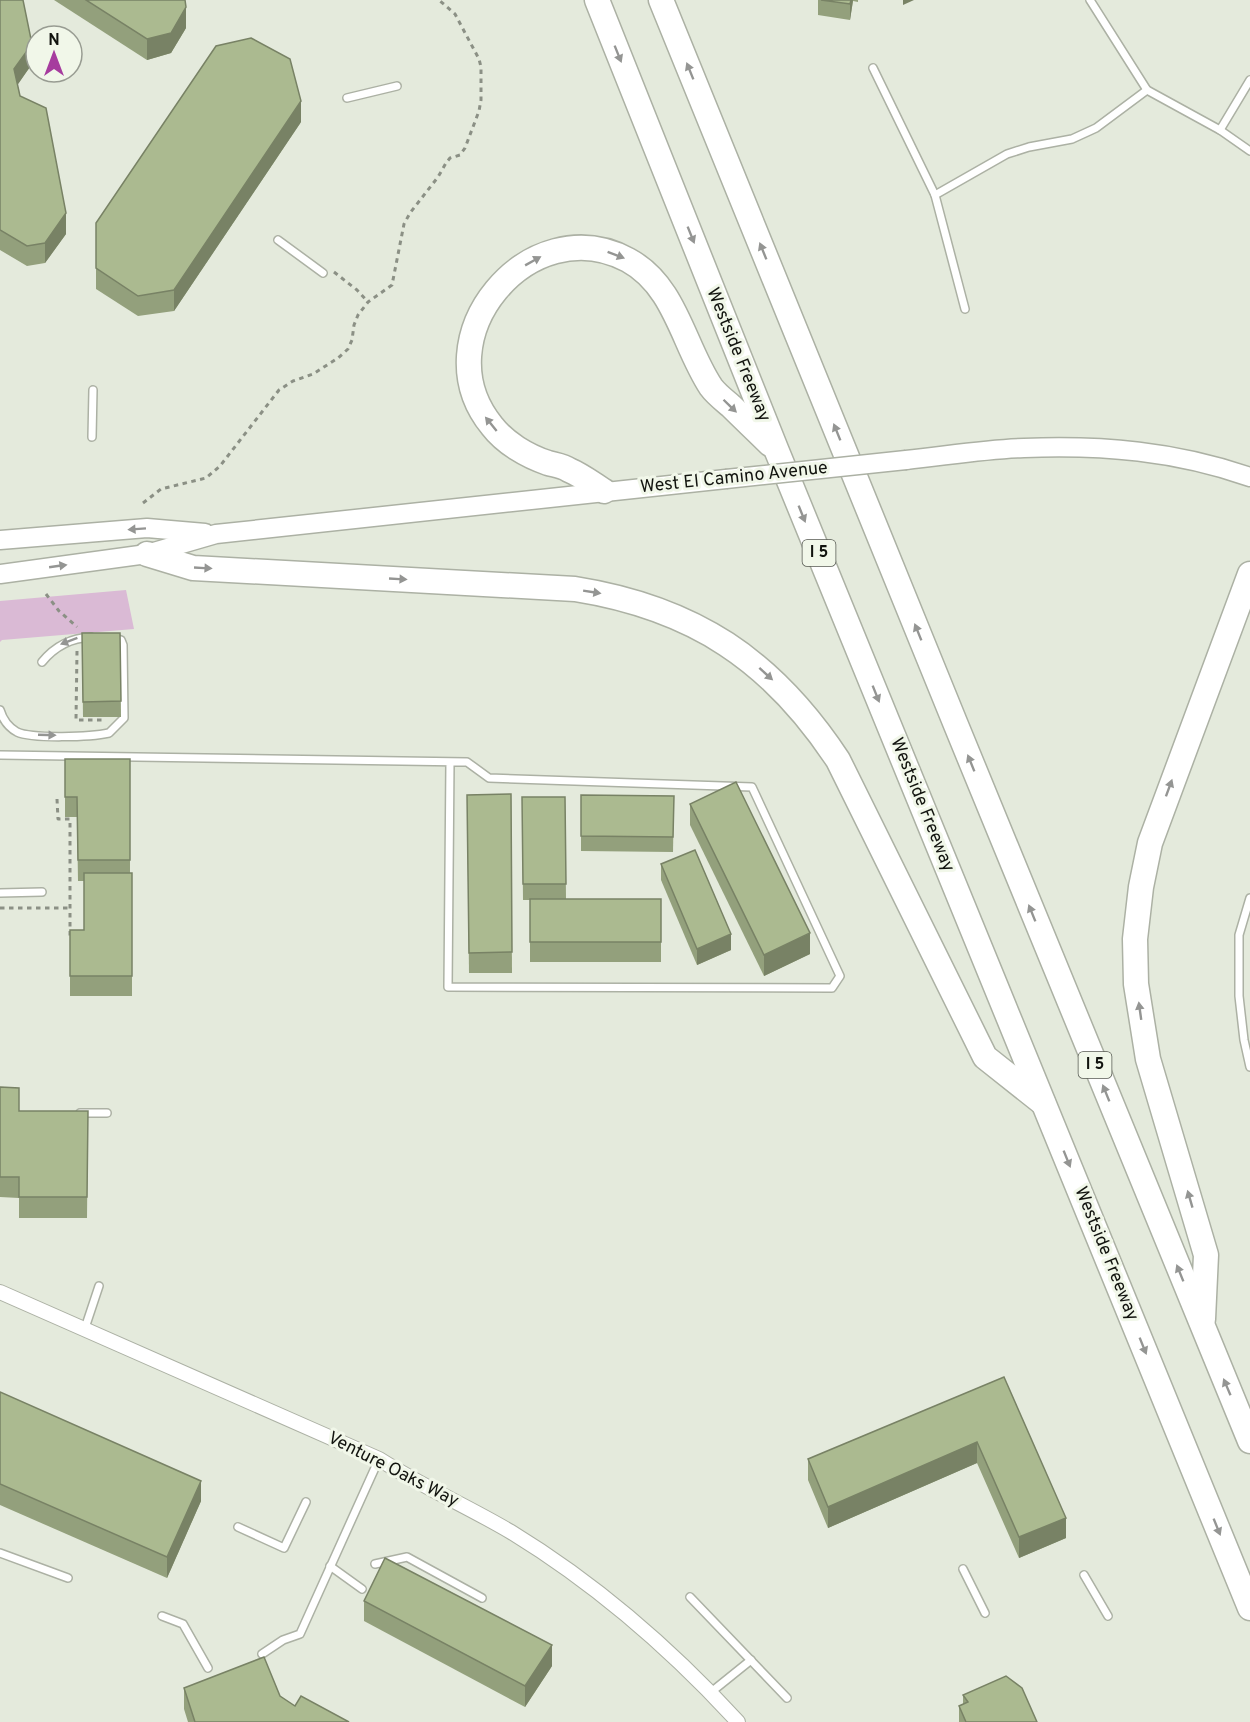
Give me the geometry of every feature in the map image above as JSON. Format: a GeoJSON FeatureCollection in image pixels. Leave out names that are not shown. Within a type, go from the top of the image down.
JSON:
{"type":"FeatureCollection","features":[{"type":"Feature","properties":{"kind":"highway","name":"Westside Freeway"},"geometry":{"type":"LineString","coordinates":[[597,0],[776,449],[1250,1608]]}},
{"type":"Feature","properties":{"kind":"highway","name":"I 5"},"geometry":{"type":"LineString","coordinates":[[661,0],[1250,1441]]}},
{"type":"Feature","properties":{"kind":"highway"},"geometry":{"type":"LineString","coordinates":[[604,491],[568,469],[538,459],[507,441],[487,420],[474,394],[469,373],[472,332],[488,297],[502,281],[533,260],[549,253],[585,248],[607,251],[641,268],[665,294],[712,388],[776,449]]}},
{"type":"Feature","properties":{"kind":"highway"},"geometry":{"type":"LineString","coordinates":[[147,554],[193,568],[575,589],[646,604],[720,639],[767,674],[817,729],[838,760],[985,1057],[1045,1105]]}},
{"type":"Feature","properties":{"kind":"highway"},"geometry":{"type":"LineString","coordinates":[[1203,1328],[1206,1255],[1149,1059],[1136,984],[1135,939],[1141,887],[1150,843],[1250,574]]}},
{"type":"Feature","properties":{"kind":"highway"},"geometry":{"type":"LineString","coordinates":[[1224,647],[1250,620]]}},
{"type":"Feature","properties":{"kind":"main road","name":"West El Camino Avenue"},"geometry":{"type":"LineString","coordinates":[[0,574],[147,554],[216,534],[1022,448],[1142,450],[1218,466],[1250,477]]}},
{"type":"Feature","properties":{"kind":"main road","name":"West El Camino Avenue"},"geometry":{"type":"LineString","coordinates":[[0,540],[147,528],[216,534]]}},
{"type":"Feature","properties":{"kind":"street","name":"Venture Oaks Way"},"geometry":{"type":"LineString","coordinates":[[0,1292],[84,1331],[379,1459],[406,1477],[451,1498],[511,1532],[568,1569],[622,1611],[674,1656],[738,1722]]}},
{"type":"Feature","properties":{"kind":"lane"},"geometry":{"type":"LineString","coordinates":[[1090,0],[1147,90],[1220,130],[1250,151]]}},
{"type":"Feature","properties":{"kind":"lane"},"geometry":{"type":"LineString","coordinates":[[873,68],[935,195],[965,309]]}},
{"type":"Feature","properties":{"kind":"lane"},"geometry":{"type":"LineString","coordinates":[[1220,130],[1250,80]]}},
{"type":"Feature","properties":{"kind":"lane"},"geometry":{"type":"LineString","coordinates":[[347,98],[397,86]]}},
{"type":"Feature","properties":{"kind":"lane"},"geometry":{"type":"LineString","coordinates":[[935,195],[1007,154],[1029,147],[1072,139],[1096,128],[1147,90]]}},
{"type":"Feature","properties":{"kind":"lane"},"geometry":{"type":"LineString","coordinates":[[278,240],[325,269]]}},
{"type":"Feature","properties":{"kind":"lane"},"geometry":{"type":"LineString","coordinates":[[92,437],[93,390]]}},
{"type":"Feature","properties":{"kind":"lane"},"geometry":{"type":"LineString","coordinates":[[42,662],[58,646],[77,638],[101,636]]}},
{"type":"Feature","properties":{"kind":"lane"},"geometry":{"type":"LineString","coordinates":[[0,710],[6,723],[20,733],[81,736],[110,733],[124,718],[125,686],[123,645],[121,640],[110,636]]}},
{"type":"Feature","properties":{"kind":"lane"},"geometry":{"type":"LineString","coordinates":[[0,754],[467,762],[489,778],[752,787],[840,976],[832,988],[448,987],[450,762]]}},
{"type":"Feature","properties":{"kind":"lane"},"geometry":{"type":"LineString","coordinates":[[0,893],[42,892]]}},
{"type":"Feature","properties":{"kind":"lane"},"geometry":{"type":"LineString","coordinates":[[1250,898],[1239,935],[1239,996],[1250,1067]]}},
{"type":"Feature","properties":{"kind":"lane"},"geometry":{"type":"LineString","coordinates":[[75,1112],[107,1113]]}},
{"type":"Feature","properties":{"kind":"lane"},"geometry":{"type":"LineString","coordinates":[[84,1331],[99,1286]]}},
{"type":"Feature","properties":{"kind":"lane"},"geometry":{"type":"LineString","coordinates":[[262,1654],[283,1640],[300,1634],[379,1459]]}},
{"type":"Feature","properties":{"kind":"lane"},"geometry":{"type":"LineString","coordinates":[[238,1527],[284,1548],[306,1502]]}},
{"type":"Feature","properties":{"kind":"lane"},"geometry":{"type":"LineString","coordinates":[[0,1552],[68,1578]]}},
{"type":"Feature","properties":{"kind":"lane"},"geometry":{"type":"LineString","coordinates":[[375,1564],[407,1557],[482,1598]]}},
{"type":"Feature","properties":{"kind":"lane"},"geometry":{"type":"LineString","coordinates":[[330,1566],[362,1589]]}},
{"type":"Feature","properties":{"kind":"lane"},"geometry":{"type":"LineString","coordinates":[[963,1569],[985,1613]]}},
{"type":"Feature","properties":{"kind":"lane"},"geometry":{"type":"LineString","coordinates":[[1084,1575],[1108,1616]]}},
{"type":"Feature","properties":{"kind":"lane"},"geometry":{"type":"LineString","coordinates":[[690,1597],[787,1698]]}},
{"type":"Feature","properties":{"kind":"lane"},"geometry":{"type":"LineString","coordinates":[[162,1616],[183,1624],[208,1668]]}},
{"type":"Feature","properties":{"kind":"lane"},"geometry":{"type":"LineString","coordinates":[[710,1693],[751,1660]]}},
{"type":"Feature","properties":{"kind":"path"},"geometry":{"type":"LineString","coordinates":[[143,503],[161,489],[206,478],[220,466],[279,390],[293,381],[314,374],[348,349],[358,315],[368,302],[392,285],[407,219],[450,158],[460,155],[465,148],[479,111],[481,73],[479,59],[455,14],[439,0]]}},
{"type":"Feature","properties":{"kind":"path"},"geometry":{"type":"LineString","coordinates":[[325,269],[357,290],[368,302]]}},
{"type":"Feature","properties":{"kind":"path"},"geometry":{"type":"LineString","coordinates":[[46,594],[59,611],[78,627],[76,720],[105,720]]}},
{"type":"Feature","properties":{"kind":"path"},"geometry":{"type":"LineString","coordinates":[[57,799],[58,819],[70,819],[70,939]]}},
{"type":"Feature","properties":{"kind":"path"},"geometry":{"type":"LineString","coordinates":[[0,908],[71,908]]}},
{"type":"Feature","properties":{"kind":"shaded area"},"geometry":{"type":"Polygon","coordinates":[[[126,590],[134,629],[0,642],[0,601],[126,590]]]}},
{"type":"Feature","properties":{"kind":"building"},"geometry":{"type":"Polygon","coordinates":[[[0,0],[23,0],[28,24],[24,24],[24,55],[14,69],[20,96],[46,108],[66,213],[45,243],[27,246],[0,230],[0,0]]]}},
{"type":"Feature","properties":{"kind":"building"},"geometry":{"type":"Polygon","coordinates":[[[86,0],[185,0],[186,7],[171,33],[147,39],[86,0]]]}},
{"type":"Feature","properties":{"kind":"building"},"geometry":{"type":"Polygon","coordinates":[[[821,0],[851,0],[850,4],[821,0]]]}},
{"type":"Feature","properties":{"kind":"building"},"geometry":{"type":"Polygon","coordinates":[[[251,38],[290,59],[301,101],[174,290],[138,296],[96,268],[96,223],[216,46],[251,38]]]}},
{"type":"Feature","properties":{"kind":"building"},"geometry":{"type":"Polygon","coordinates":[[[82,633],[120,633],[121,701],[83,702],[82,633]]]}},
{"type":"Feature","properties":{"kind":"building"},"geometry":{"type":"Polygon","coordinates":[[[65,759],[130,759],[130,860],[78,860],[77,797],[65,797],[65,759]]]}},
{"type":"Feature","properties":{"kind":"building"},"geometry":{"type":"Polygon","coordinates":[[[736,782],[810,933],[764,955],[690,804],[736,782]]]}},
{"type":"Feature","properties":{"kind":"building"},"geometry":{"type":"Polygon","coordinates":[[[511,794],[512,952],[469,953],[467,795],[511,794]]]}},
{"type":"Feature","properties":{"kind":"building"},"geometry":{"type":"Polygon","coordinates":[[[581,795],[674,796],[673,837],[581,836],[581,795]]]}},
{"type":"Feature","properties":{"kind":"building"},"geometry":{"type":"Polygon","coordinates":[[[522,797],[565,797],[566,884],[523,884],[522,797]]]}},
{"type":"Feature","properties":{"kind":"building"},"geometry":{"type":"Polygon","coordinates":[[[695,850],[731,934],[697,949],[661,864],[695,850]]]}},
{"type":"Feature","properties":{"kind":"building"},"geometry":{"type":"Polygon","coordinates":[[[84,873],[132,873],[132,976],[70,976],[70,930],[84,930],[84,873]]]}},
{"type":"Feature","properties":{"kind":"building"},"geometry":{"type":"Polygon","coordinates":[[[530,899],[661,899],[661,942],[530,942],[530,899]]]}},
{"type":"Feature","properties":{"kind":"building"},"geometry":{"type":"Polygon","coordinates":[[[0,1087],[19,1088],[19,1111],[88,1111],[87,1197],[19,1197],[19,1177],[0,1177],[0,1087]]]}},
{"type":"Feature","properties":{"kind":"building"},"geometry":{"type":"Polygon","coordinates":[[[1004,1377],[1066,1518],[1019,1537],[977,1442],[828,1507],[808,1459],[1004,1377]]]}},
{"type":"Feature","properties":{"kind":"building"},"geometry":{"type":"Polygon","coordinates":[[[0,1392],[201,1481],[167,1557],[0,1484],[0,1392]]]}},
{"type":"Feature","properties":{"kind":"building"},"geometry":{"type":"Polygon","coordinates":[[[385,1558],[552,1645],[525,1686],[364,1601],[385,1558]]]}},
{"type":"Feature","properties":{"kind":"building"},"geometry":{"type":"Polygon","coordinates":[[[264,1657],[280,1696],[295,1706],[301,1696],[349,1722],[195,1722],[184,1688],[264,1657]]]}},
{"type":"Feature","properties":{"kind":"building"},"geometry":{"type":"Polygon","coordinates":[[[1006,1676],[1022,1688],[1037,1722],[966,1722],[959,1706],[968,1702],[963,1695],[1006,1676]]]}}]}
